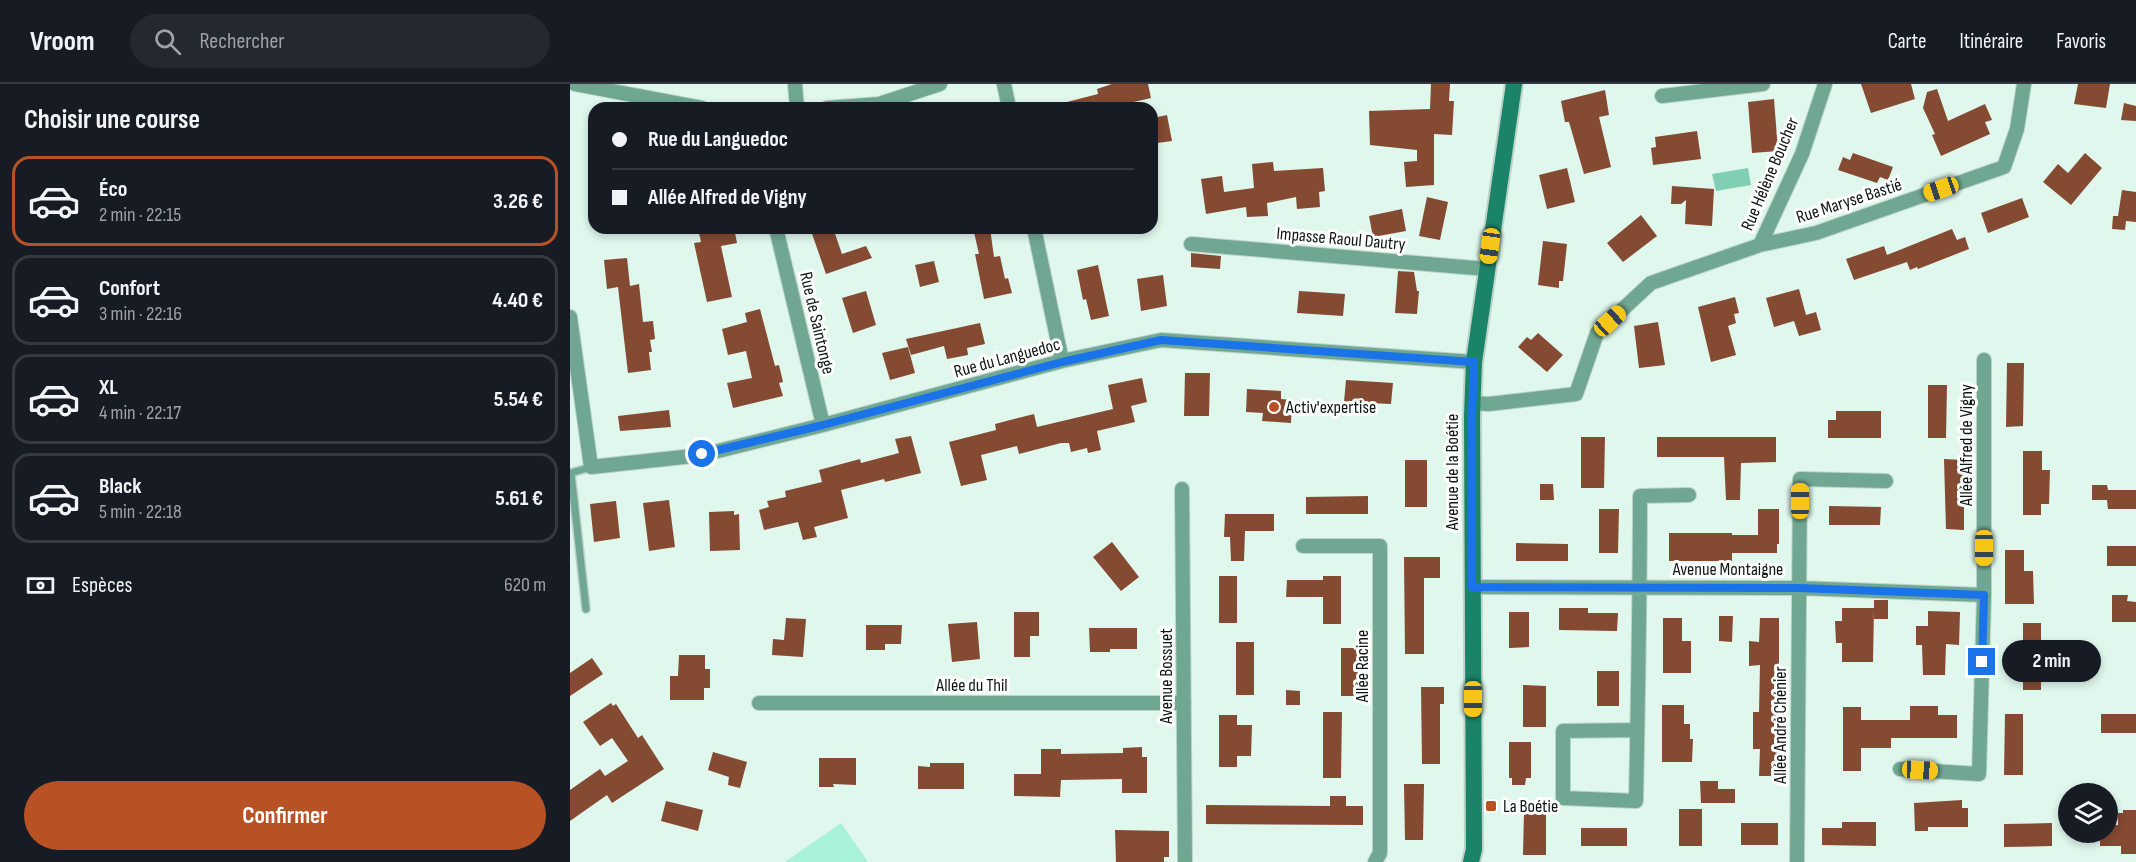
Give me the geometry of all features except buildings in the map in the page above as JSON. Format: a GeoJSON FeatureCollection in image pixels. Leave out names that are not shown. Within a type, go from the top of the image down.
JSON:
{"type":"FeatureCollection","features":[{"type":"Feature","properties":{"kind":"main road","name":"Avenue de la Boétie"},"geometry":{"type":"LineString","coordinates":[[1471,862],[1474,849],[1472,404],[1474,362],[1514,84]]}},
{"type":"Feature","properties":{"kind":"street"},"geometry":{"type":"LineString","coordinates":[[570,92],[575,84],[670,102]]}},
{"type":"Feature","properties":{"kind":"street"},"geometry":{"type":"LineString","coordinates":[[795,84],[796,102]]}},
{"type":"Feature","properties":{"kind":"street"},"geometry":{"type":"LineString","coordinates":[[885,102],[940,84]]}},
{"type":"Feature","properties":{"kind":"street"},"geometry":{"type":"LineString","coordinates":[[1004,84],[1008,102]]}},
{"type":"Feature","properties":{"kind":"street"},"geometry":{"type":"LineString","coordinates":[[1662,96],[1763,84]]}},
{"type":"Feature","properties":{"kind":"street","name":"Rue Hélène Boucher"},"geometry":{"type":"LineString","coordinates":[[1472,404],[1576,394],[1597,333],[1651,283],[1760,245],[1802,154],[1825,84]]}},
{"type":"Feature","properties":{"kind":"street","name":"Rue Maryse Bastié"},"geometry":{"type":"LineString","coordinates":[[1760,245],[1816,233],[2004,167],[2017,129],[2024,84]]}},
{"type":"Feature","properties":{"kind":"street","name":"Rue de Saintonge"},"geometry":{"type":"LineString","coordinates":[[777,234],[823,425]]}},
{"type":"Feature","properties":{"kind":"street"},"geometry":{"type":"LineString","coordinates":[[1035,234],[1062,362]]}},
{"type":"Feature","properties":{"kind":"street","name":"Impasse Raoul Dautry"},"geometry":{"type":"LineString","coordinates":[[1191,244],[1487,269]]}},
{"type":"Feature","properties":{"kind":"street"},"geometry":{"type":"LineString","coordinates":[[570,317],[591,467]]}},
{"type":"Feature","properties":{"kind":"street","name":"Rue du Languedoc"},"geometry":{"type":"LineString","coordinates":[[591,467],[702,454],[823,425],[1062,362],[1161,340],[1474,362]]}},
{"type":"Feature","properties":{"kind":"street","name":"Allée Alfred de Vigny"},"geometry":{"type":"LineString","coordinates":[[1900,769],[1979,774],[1984,595],[1984,360]]}},
{"type":"Feature","properties":{"kind":"street","name":"Allée André Chénier"},"geometry":{"type":"LineString","coordinates":[[1797,862],[1800,479],[1886,481]]}},
{"type":"Feature","properties":{"kind":"street","name":"Avenue Bossuet"},"geometry":{"type":"LineString","coordinates":[[1182,489],[1185,862]]}},
{"type":"Feature","properties":{"kind":"street"},"geometry":{"type":"LineString","coordinates":[[1637,730],[1563,731],[1563,798],[1636,801],[1640,587],[1640,496],[1689,495]]}},
{"type":"Feature","properties":{"kind":"street","name":"Allée Racine"},"geometry":{"type":"LineString","coordinates":[[1303,546],[1380,546],[1380,854],[1375,862]]}},
{"type":"Feature","properties":{"kind":"street","name":"Avenue Montaigne"},"geometry":{"type":"LineString","coordinates":[[1472,587],[1799,588],[1984,595]]}},
{"type":"Feature","properties":{"kind":"street","name":"Allée du Thil"},"geometry":{"type":"LineString","coordinates":[[759,703],[1184,703]]}},
{"type":"Feature","properties":{"kind":"lane"},"geometry":{"type":"LineString","coordinates":[[586,609],[571,473],[591,467]]}},
{"type":"Feature","properties":{"kind":"shaded area"},"geometry":{"type":"Polygon","coordinates":[[[1748,168],[1751,185],[1716,191],[1712,174],[1748,168]]]}},
{"type":"Feature","properties":{"kind":"shaded area"},"geometry":{"type":"Polygon","coordinates":[[[841,823],[868,862],[785,862],[841,823]]]}},
{"type":"Feature","properties":{"kind":"place","name":"Activ'expertise"},"geometry":{"type":"Point","coordinates":[1274,407]}},
{"type":"Feature","properties":{"kind":"place","name":"La Boétie"},"geometry":{"type":"Point","coordinates":[1491,806]}},
{"type":"Feature","properties":{"kind":"route"},"geometry":{"type":"LineString","coordinates":[[702,454],[823,425],[1062,362],[1161,340],[1474,362],[1472,587],[1799,588],[1984,595],[1982,662]]}}]}
